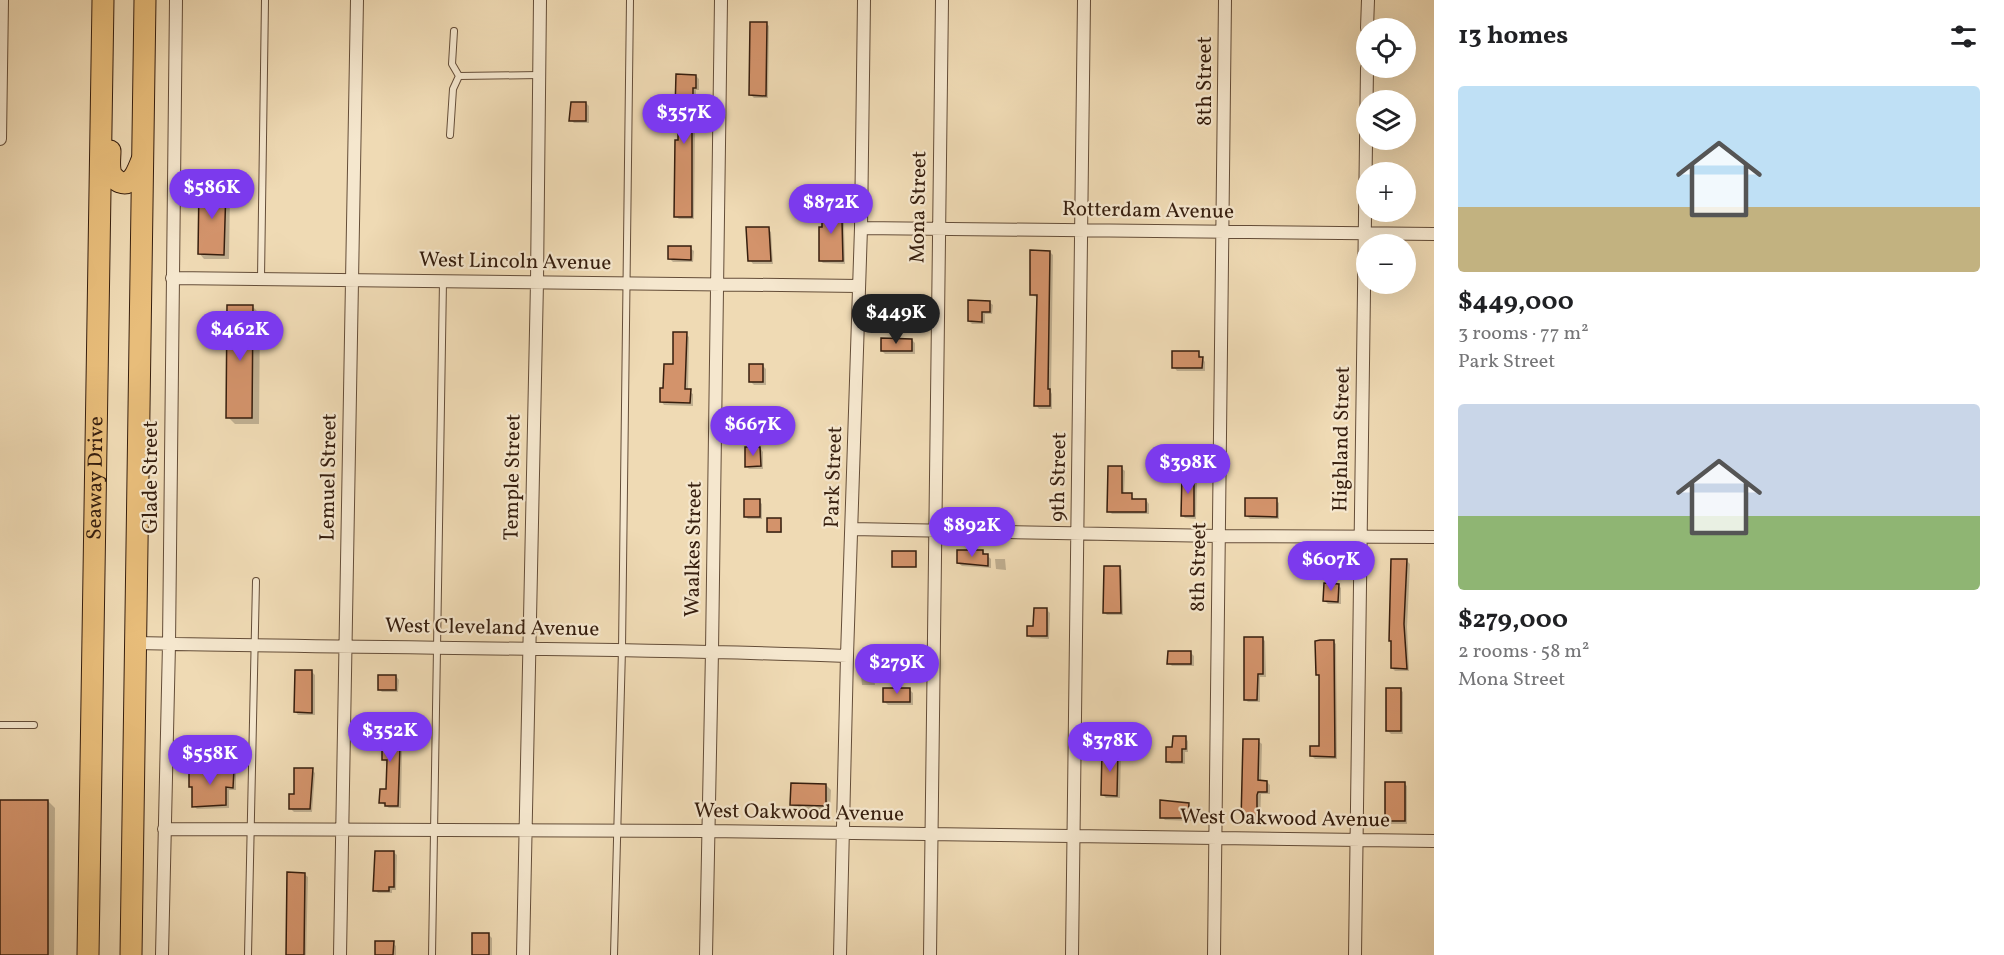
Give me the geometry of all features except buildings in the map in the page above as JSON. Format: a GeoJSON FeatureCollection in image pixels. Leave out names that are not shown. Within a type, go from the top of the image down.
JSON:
{"type":"FeatureCollection","features":[{"type":"Feature","properties":{"kind":"highway","name":"Seaway Drive"},"geometry":{"type":"LineString","coordinates":[[88,955],[103,0]]}},
{"type":"Feature","properties":{"kind":"highway"},"geometry":{"type":"LineString","coordinates":[[112,0],[110,148],[112,176],[117,181],[125,183],[131,180],[135,177],[142,159]]}},
{"type":"Feature","properties":{"kind":"highway"},"geometry":{"type":"LineString","coordinates":[[137,0],[137,41],[143,95]]}},
{"type":"Feature","properties":{"kind":"highway","name":"Seaway Drive"},"geometry":{"type":"LineString","coordinates":[[130,955],[145,0]]}},
{"type":"Feature","properties":{"kind":"street"},"geometry":{"type":"LineString","coordinates":[[0,140],[2,0]]}},
{"type":"Feature","properties":{"kind":"street","name":"Glade Street"},"geometry":{"type":"LineString","coordinates":[[162,955],[169,644],[176,0]]}},
{"type":"Feature","properties":{"kind":"street","name":"Lemuel Street"},"geometry":{"type":"LineString","coordinates":[[340,955],[357,0]]}},
{"type":"Feature","properties":{"kind":"street","name":"Temple Street"},"geometry":{"type":"LineString","coordinates":[[523,955],[537,282],[540,0]]}},
{"type":"Feature","properties":{"kind":"street","name":"Waalkes Street"},"geometry":{"type":"LineString","coordinates":[[705,955],[712,651],[721,0]]}},
{"type":"Feature","properties":{"kind":"street","name":"Park Street"},"geometry":{"type":"LineString","coordinates":[[840,955],[861,228],[864,0]]}},
{"type":"Feature","properties":{"kind":"street","name":"Mona Street"},"geometry":{"type":"LineString","coordinates":[[930,955],[942,0]]}},
{"type":"Feature","properties":{"kind":"street","name":"9th Street"},"geometry":{"type":"LineString","coordinates":[[1072,955],[1084,0]]}},
{"type":"Feature","properties":{"kind":"street","name":"8th Street"},"geometry":{"type":"LineString","coordinates":[[1214,955],[1225,0]]}},
{"type":"Feature","properties":{"kind":"street"},"geometry":{"type":"LineString","coordinates":[[1367,18],[1368,0]]}},
{"type":"Feature","properties":{"kind":"street","name":"Highland Street"},"geometry":{"type":"LineString","coordinates":[[1355,955],[1367,78]]}},
{"type":"Feature","properties":{"kind":"street","name":"Rotterdam Avenue"},"geometry":{"type":"LineString","coordinates":[[861,228],[1434,234]]}},
{"type":"Feature","properties":{"kind":"street","name":"West Lincoln Avenue"},"geometry":{"type":"LineString","coordinates":[[172,278],[859,286]]}},
{"type":"Feature","properties":{"kind":"street"},"geometry":{"type":"LineString","coordinates":[[852,529],[1219,536],[1434,537]]}},
{"type":"Feature","properties":{"kind":"street","name":"West Cleveland Avenue"},"geometry":{"type":"LineString","coordinates":[[136,643],[622,649],[847,656]]}},
{"type":"Feature","properties":{"kind":"street","name":"West Oakwood Avenue"},"geometry":{"type":"LineString","coordinates":[[164,829],[707,831],[1434,841]]}},
{"type":"Feature","properties":{"kind":"lane"},"geometry":{"type":"LineString","coordinates":[[261,278],[265,0]]}},
{"type":"Feature","properties":{"kind":"lane"},"geometry":{"type":"LineString","coordinates":[[614,955],[622,649],[630,0]]}},
{"type":"Feature","properties":{"kind":"lane"},"geometry":{"type":"LineString","coordinates":[[454,32],[452,64],[459,76]]}},
{"type":"Feature","properties":{"kind":"lane"},"geometry":{"type":"LineString","coordinates":[[459,76],[539,75]]}},
{"type":"Feature","properties":{"kind":"lane"},"geometry":{"type":"LineString","coordinates":[[450,135],[453,89],[459,76]]}},
{"type":"Feature","properties":{"kind":"lane"},"geometry":{"type":"LineString","coordinates":[[432,955],[443,281]]}},
{"type":"Feature","properties":{"kind":"lane"},"geometry":{"type":"LineString","coordinates":[[248,955],[256,581]]}},
{"type":"Feature","properties":{"kind":"lane"},"geometry":{"type":"LineString","coordinates":[[0,725],[34,725]]}}]}
